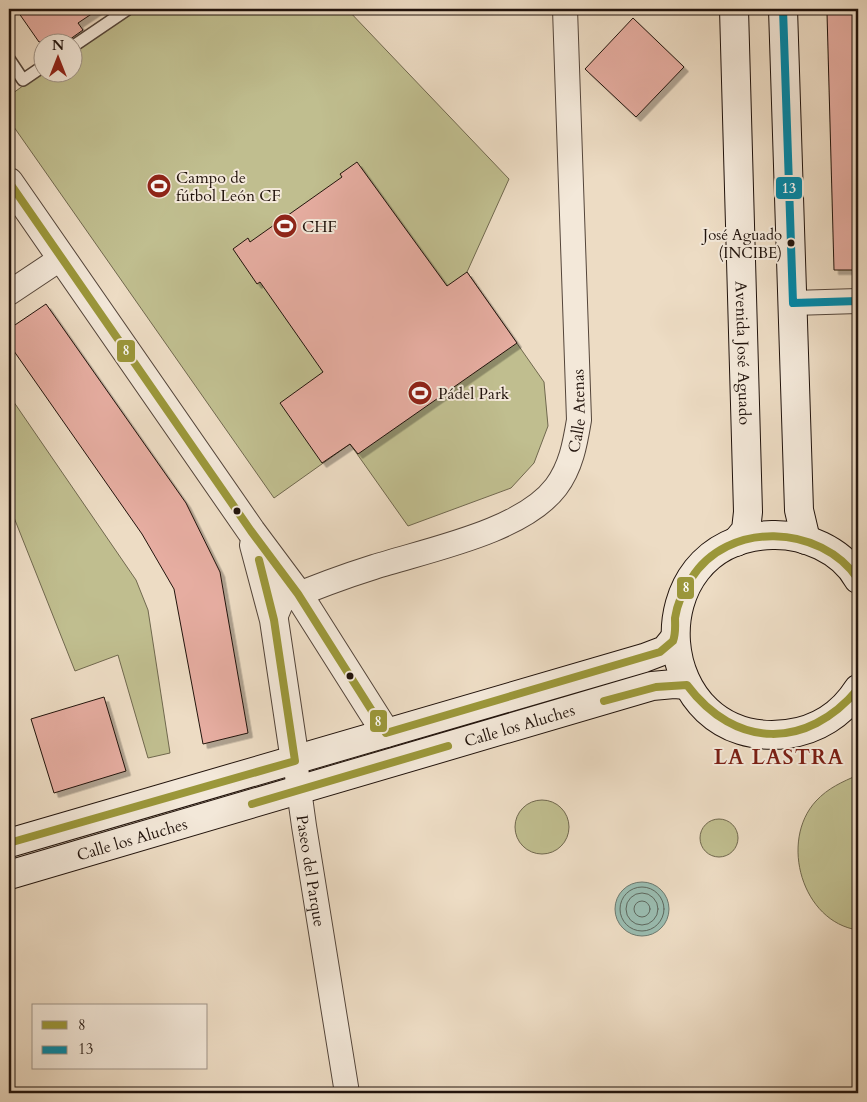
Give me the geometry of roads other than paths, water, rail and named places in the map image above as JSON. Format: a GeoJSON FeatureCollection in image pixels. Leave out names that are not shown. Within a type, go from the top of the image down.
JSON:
{"type":"FeatureCollection","features":[{"type":"Feature","properties":{"kind":"main road","name":"Avenida José Aguado"},"geometry":{"type":"LineString","coordinates":[[734,9],[748,512],[746,530],[736,542]]}},
{"type":"Feature","properties":{"kind":"main road"},"geometry":{"type":"LineString","coordinates":[[784,9],[799,510],[806,540]]}},
{"type":"Feature","properties":{"kind":"main road","name":"Paseo del Parque"},"geometry":{"type":"LineString","coordinates":[[9,182],[60,259],[251,531],[298,594],[386,733]]}},
{"type":"Feature","properties":{"kind":"main road","name":"Paseo del Parque"},"geometry":{"type":"LineString","coordinates":[[251,531],[274,620],[295,761]]}},
{"type":"Feature","properties":{"kind":"main road"},"geometry":{"type":"LineString","coordinates":[[858,580],[842,560],[825,548],[806,540],[783,535],[759,536],[736,542],[715,554],[697,570],[681,599],[676,615],[674,639],[676,655],[687,685],[700,702],[716,716],[734,727],[754,733],[776,735],[797,732],[847,718],[858,689]]}},
{"type":"Feature","properties":{"kind":"main road"},"geometry":{"type":"LineString","coordinates":[[278,648],[292,637],[304,635],[318,640],[334,652]]}},
{"type":"Feature","properties":{"kind":"main road","name":"Calle los Aluches"},"geometry":{"type":"LineString","coordinates":[[9,844],[644,658],[664,650],[674,639]]}},
{"type":"Feature","properties":{"kind":"main road","name":"Calle los Aluches"},"geometry":{"type":"LineString","coordinates":[[9,875],[652,686],[687,685]]}},
{"type":"Feature","properties":{"kind":"street","name":"Calle Atenas"},"geometry":{"type":"LineString","coordinates":[[274,620],[282,601],[319,584],[493,530],[528,511],[555,488],[572,457],[579,420],[565,9]]}},
{"type":"Feature","properties":{"kind":"street"},"geometry":{"type":"LineString","coordinates":[[9,294],[60,259]]}},
{"type":"Feature","properties":{"kind":"street"},"geometry":{"type":"LineString","coordinates":[[792,302],[858,301]]}},
{"type":"Feature","properties":{"kind":"street","name":"Paseo del Parque"},"geometry":{"type":"LineString","coordinates":[[295,761],[347,1093]]}},
{"type":"Feature","properties":{"kind":"lane"},"geometry":{"type":"LineString","coordinates":[[82,39],[128,9]]}},
{"type":"Feature","properties":{"kind":"lane"},"geometry":{"type":"LineString","coordinates":[[9,59],[23,80],[32,74]]}},
{"type":"Feature","properties":{"kind":"water"},"geometry":{"type":"Polygon","coordinates":[[[637,882],[647,882],[661,890],[667,899],[669,909],[667,919],[661,928],[647,936],[637,936],[627,931],[620,924],[615,914],[615,904],[620,894],[627,887],[637,882]]]}},
{"type":"Feature","properties":{"kind":"place","name":"Campo de fútbol León CF"},"geometry":{"type":"Point","coordinates":[159,186]}},
{"type":"Feature","properties":{"kind":"place","name":"CHF"},"geometry":{"type":"Point","coordinates":[285,226]}},
{"type":"Feature","properties":{"kind":"place","name":"José Aguado (INCIBE)"},"geometry":{"type":"Point","coordinates":[791,243]}},
{"type":"Feature","properties":{"kind":"place","name":"Pádel Park"},"geometry":{"type":"Point","coordinates":[420,393]}},
{"type":"Feature","properties":{"kind":"district","name":"LA LASTRA"},"geometry":{"type":"Point","coordinates":[779,757]}}]}
